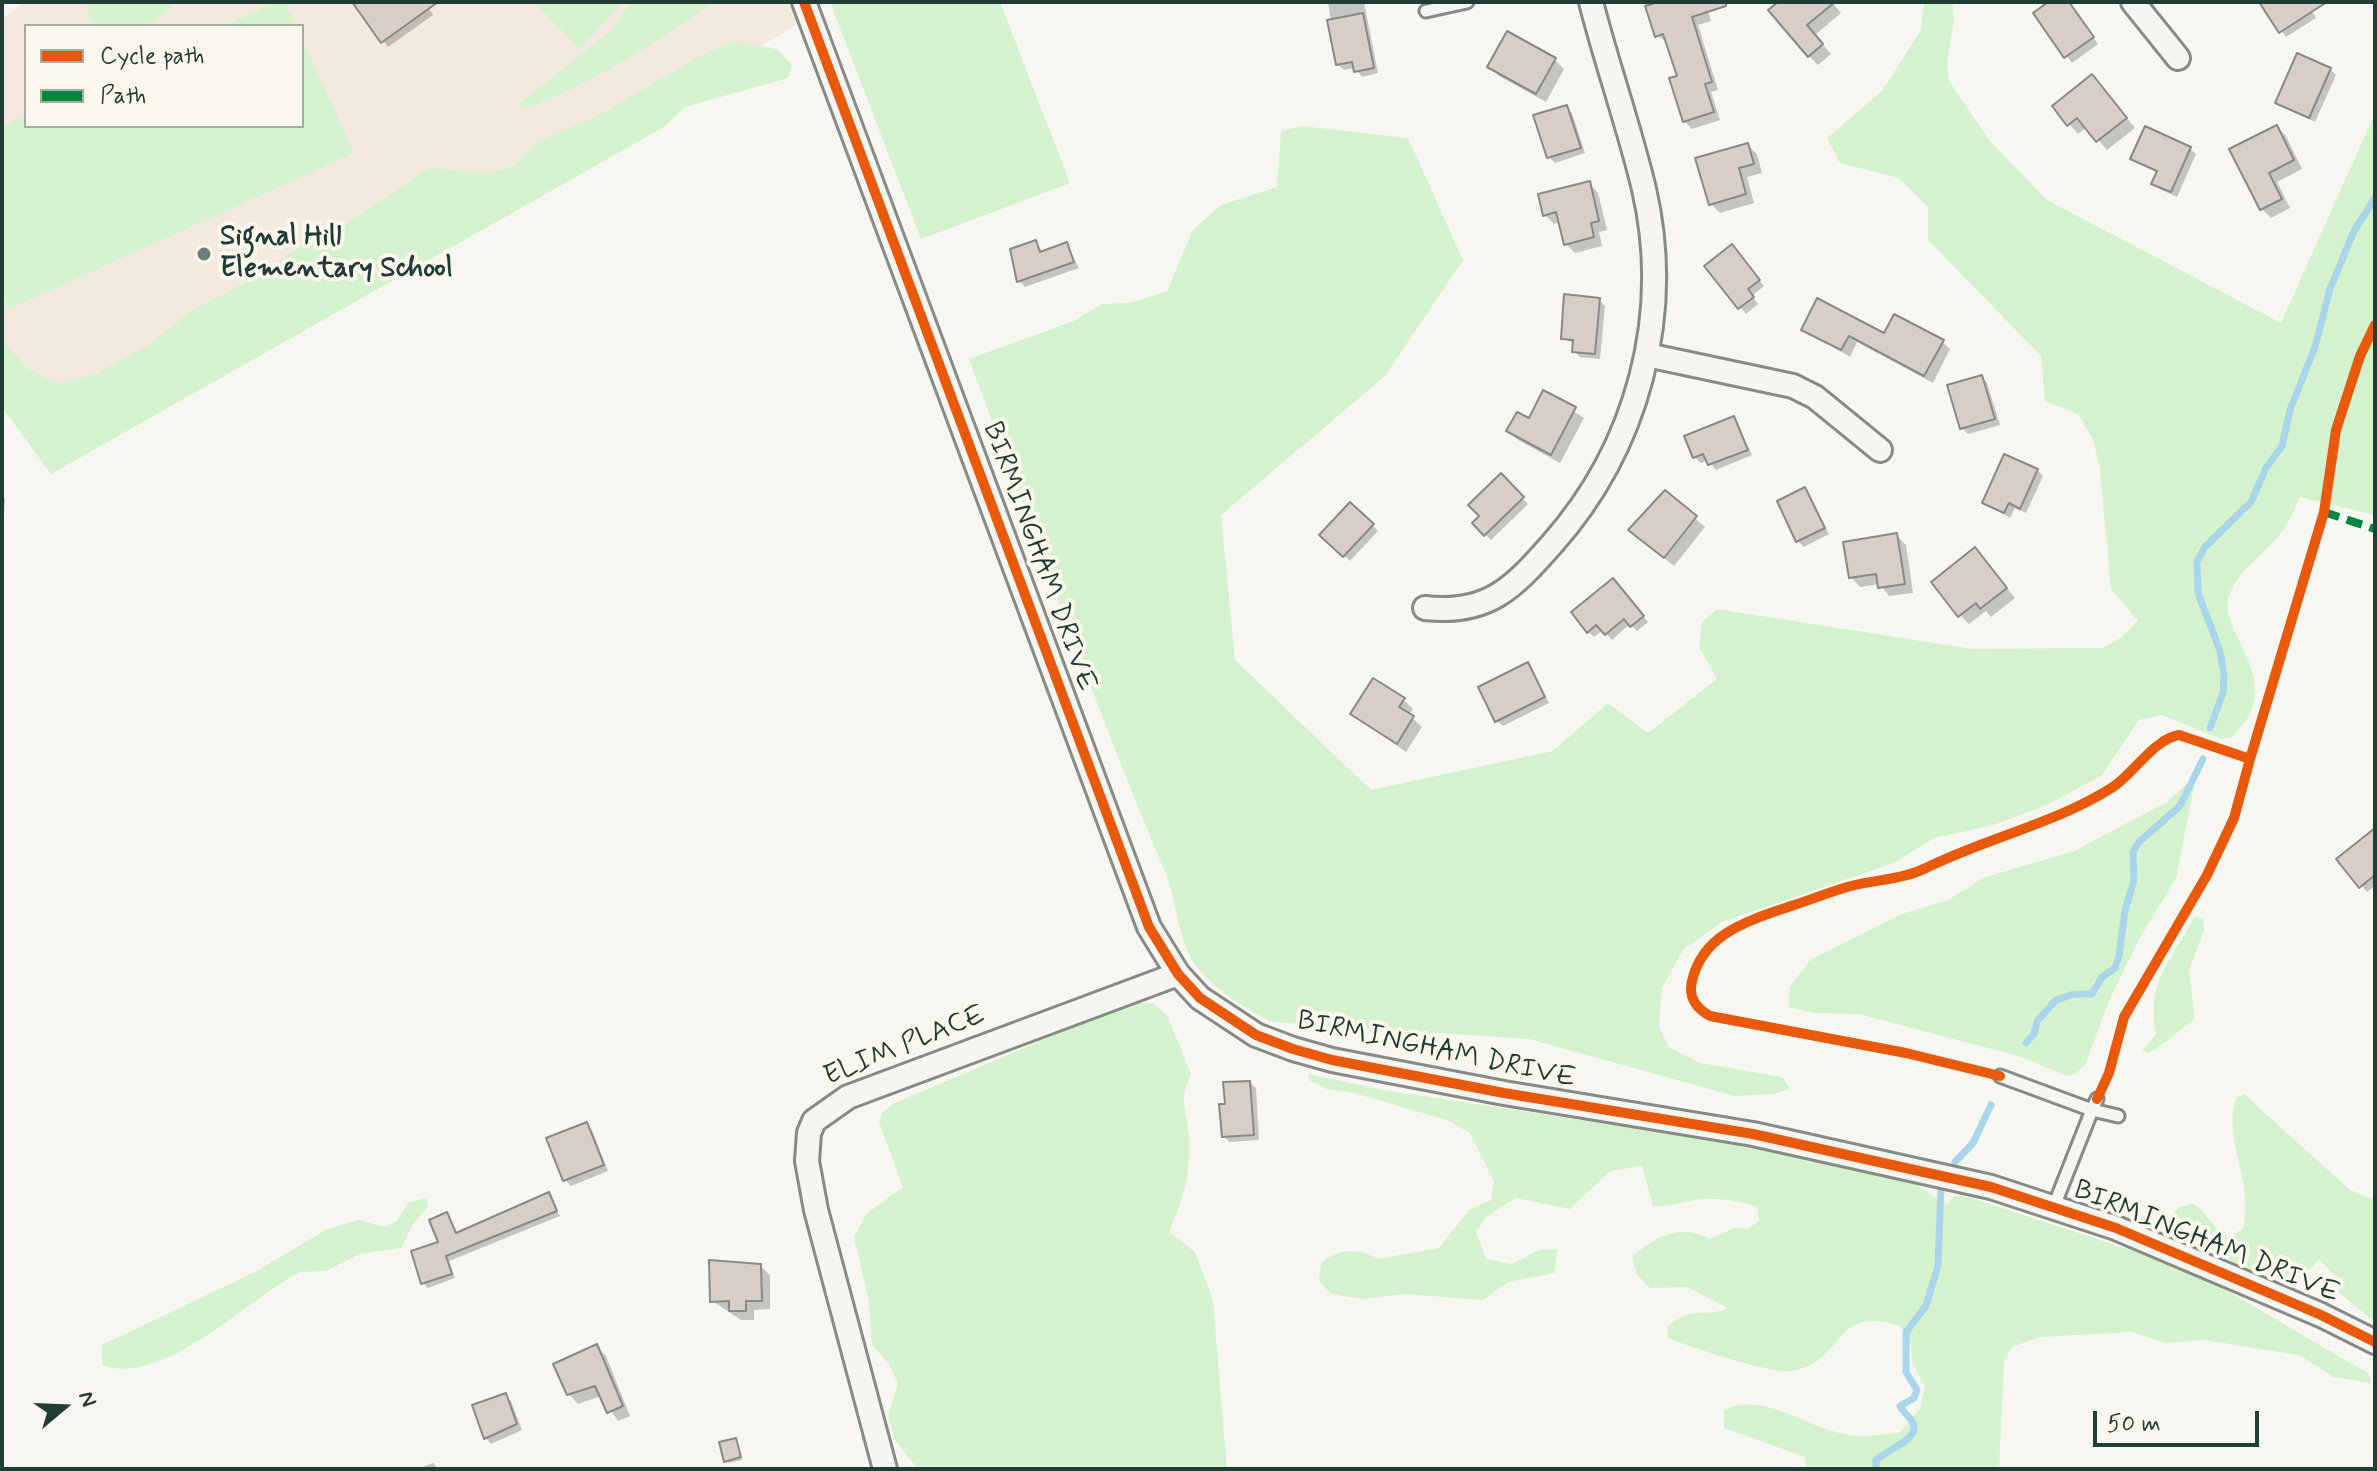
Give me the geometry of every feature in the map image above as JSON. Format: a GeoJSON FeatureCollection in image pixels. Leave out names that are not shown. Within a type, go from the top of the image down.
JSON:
{"type":"FeatureCollection","features":[{"type":"Feature","properties":{"kind":"street","name":"BIRMINGHAM DRIVE"},"geometry":{"type":"LineString","coordinates":[[804,2],[1149,927],[1178,974],[1227,1018],[1256,1035],[1332,1060],[1504,1093],[1753,1134],[1991,1187],[2116,1228],[2321,1315],[2375,1342]]}},
{"type":"Feature","properties":{"kind":"street"},"geometry":{"type":"LineString","coordinates":[[1425,608],[1449,610],[1474,606],[1500,596],[1522,578],[1594,491],[1617,448],[1647,355],[1654,286],[1650,222],[1644,188],[1591,2]]}},
{"type":"Feature","properties":{"kind":"street"},"geometry":{"type":"LineString","coordinates":[[2133,2],[2178,58]]}},
{"type":"Feature","properties":{"kind":"street"},"geometry":{"type":"LineString","coordinates":[[1647,355],[1793,386],[1815,397],[1880,450]]}},
{"type":"Feature","properties":{"kind":"street","name":"ELIM PLACE"},"geometry":{"type":"LineString","coordinates":[[885,1469],[816,1210],[807,1146],[814,1121],[848,1097],[1178,974]]}},
{"type":"Feature","properties":{"kind":"lane"},"geometry":{"type":"LineString","coordinates":[[1426,11],[1467,2]]}},
{"type":"Feature","properties":{"kind":"lane"},"geometry":{"type":"LineString","coordinates":[[2000,1076],[2095,1105],[2118,1116]]}},
{"type":"Feature","properties":{"kind":"lane"},"geometry":{"type":"LineString","coordinates":[[2054,1206],[2095,1105]]}},
{"type":"Feature","properties":{"kind":"shaded area","name":"Signal Hill Elementary School"},"geometry":{"type":"Polygon","coordinates":[[[25,2],[790,2],[798,24],[59,457],[2,382],[2,19],[25,2]]]}},
{"type":"Feature","properties":{"kind":"green space"},"geometry":{"type":"Polygon","coordinates":[[[87,2],[173,2],[157,18],[142,24],[94,24],[89,19],[87,2]]]}},
{"type":"Feature","properties":{"kind":"green space"},"geometry":{"type":"Polygon","coordinates":[[[277,2],[285,2],[295,24],[228,24],[277,2]]]}},
{"type":"Feature","properties":{"kind":"green space"},"geometry":{"type":"Polygon","coordinates":[[[534,2],[623,2],[580,49],[534,2]]]}},
{"type":"Feature","properties":{"kind":"green space"},"geometry":{"type":"Polygon","coordinates":[[[631,2],[709,2],[706,8],[684,23],[597,76],[526,108],[518,105],[612,30],[631,2]]]}},
{"type":"Feature","properties":{"kind":"green space"},"geometry":{"type":"Polygon","coordinates":[[[830,2],[1000,2],[1070,183],[921,239],[830,2]]]}},
{"type":"Feature","properties":{"kind":"green space"},"geometry":{"type":"Polygon","coordinates":[[[1924,2],[1952,2],[1954,18],[1947,64],[1949,81],[1989,140],[2047,200],[2281,323],[2375,113],[2375,515],[2300,497],[2283,530],[2239,577],[2229,596],[2228,608],[2254,679],[2255,695],[2247,719],[2232,737],[2221,739],[2162,715],[2139,720],[2101,776],[2045,806],[1990,826],[1934,838],[1894,863],[1722,922],[1683,950],[1662,988],[1659,1027],[1669,1047],[1700,1063],[1782,1077],[1790,1089],[1773,1094],[1735,1096],[1529,1039],[1272,1022],[1233,999],[1198,969],[1186,947],[1165,872],[1089,681],[969,359],[1074,321],[1102,304],[1130,303],[1167,291],[1193,230],[1221,205],[1277,187],[1281,131],[1302,126],[1408,138],[1463,260],[1385,376],[1221,515],[1235,660],[1371,790],[1553,751],[1608,703],[1648,733],[1717,679],[1699,647],[1702,622],[1717,609],[1972,649],[2102,648],[2119,639],[2138,621],[2111,589],[2100,469],[2093,439],[2078,414],[2045,401],[2041,356],[1928,240],[1928,207],[1899,178],[1840,163],[1827,138],[1882,91],[1921,30],[1924,2]]]}},
{"type":"Feature","properties":{"kind":"green space"},"geometry":{"type":"Polygon","coordinates":[[[733,42],[777,49],[792,65],[788,78],[685,107],[664,127],[51,474],[2,407],[2,340],[27,368],[58,384],[93,375],[147,346],[191,311],[257,277],[305,243],[350,221],[430,167],[486,174],[514,166],[537,142],[603,113],[700,56],[733,42]]]}},
{"type":"Feature","properties":{"kind":"green space"},"geometry":{"type":"Polygon","coordinates":[[[304,43],[354,153],[9,309],[2,292],[2,126],[24,116],[24,128],[304,128],[304,43]]]}},
{"type":"Feature","properties":{"kind":"green space"},"geometry":{"type":"Polygon","coordinates":[[[2196,776],[2176,878],[2138,941],[2109,1001],[2085,1065],[2075,1074],[2066,1076],[2022,1057],[1859,1014],[1815,1013],[1789,1007],[1790,987],[1810,960],[1902,914],[1948,900],[1983,878],[2074,851],[2167,802],[2196,776]]]}},
{"type":"Feature","properties":{"kind":"green space"},"geometry":{"type":"Polygon","coordinates":[[[2194,917],[2203,918],[2204,930],[2189,970],[2195,1019],[2156,1049],[2149,1053],[2142,1051],[2156,1034],[2154,999],[2163,972],[2194,917]]]}},
{"type":"Feature","properties":{"kind":"green space"},"geometry":{"type":"Polygon","coordinates":[[[1129,1003],[1153,1003],[1168,1017],[1191,1074],[1184,1097],[1190,1147],[1188,1172],[1169,1232],[1195,1252],[1213,1300],[1227,1469],[918,1469],[895,1440],[888,1416],[898,1384],[889,1364],[872,1345],[869,1301],[854,1237],[866,1214],[903,1187],[879,1122],[882,1113],[893,1104],[1129,1003]]]}},
{"type":"Feature","properties":{"kind":"green space"},"geometry":{"type":"Polygon","coordinates":[[[1308,1074],[1383,1090],[1758,1147],[1878,1170],[1910,1181],[1947,1205],[1954,1196],[1968,1197],[2140,1253],[2219,1286],[2369,1374],[2371,1383],[2333,1377],[2299,1355],[2204,1340],[2166,1343],[2132,1332],[2040,1337],[2012,1347],[2004,1361],[1999,1469],[1807,1469],[1805,1457],[1724,1428],[1724,1410],[1739,1405],[1769,1407],[1851,1435],[1900,1432],[1920,1409],[1925,1387],[1912,1361],[1911,1344],[1900,1326],[1878,1321],[1861,1323],[1850,1328],[1822,1358],[1791,1371],[1749,1364],[1668,1338],[1667,1327],[1684,1316],[1728,1308],[1687,1287],[1650,1288],[1637,1275],[1632,1257],[1668,1234],[1688,1232],[1709,1239],[1737,1227],[1747,1229],[1759,1221],[1757,1207],[1712,1199],[1653,1206],[1642,1166],[1610,1171],[1570,1209],[1516,1198],[1487,1216],[1476,1232],[1486,1259],[1512,1264],[1539,1250],[1558,1249],[1554,1273],[1508,1282],[1483,1300],[1405,1294],[1365,1299],[1331,1294],[1319,1281],[1321,1264],[1327,1259],[1348,1251],[1363,1252],[1378,1259],[1439,1248],[1469,1210],[1491,1200],[1494,1181],[1470,1133],[1447,1120],[1354,1093],[1327,1089],[1309,1080],[1308,1074]]]}},
{"type":"Feature","properties":{"kind":"green space"},"geometry":{"type":"Polygon","coordinates":[[[2244,1094],[2350,1190],[2375,1200],[2375,1322],[2337,1291],[2334,1275],[2319,1259],[2306,1274],[2289,1283],[2233,1262],[2167,1221],[2179,1207],[2194,1204],[2228,1237],[2243,1229],[2245,1195],[2235,1145],[2233,1113],[2236,1098],[2244,1094]]]}},
{"type":"Feature","properties":{"kind":"green space"},"geometry":{"type":"Polygon","coordinates":[[[426,1198],[428,1207],[413,1224],[401,1248],[360,1254],[326,1271],[300,1272],[204,1337],[151,1364],[126,1369],[102,1365],[102,1345],[255,1272],[327,1229],[358,1220],[385,1227],[397,1221],[408,1203],[426,1198]]]}},
{"type":"Feature","properties":{"kind":"building"},"geometry":{"type":"Polygon","coordinates":[[[352,2],[438,2],[381,43],[352,2]]]}},
{"type":"Feature","properties":{"kind":"building"},"geometry":{"type":"Polygon","coordinates":[[[1658,2],[1726,2],[1726,6],[1692,17],[1712,82],[1705,84],[1714,112],[1683,122],[1669,78],[1677,76],[1663,34],[1655,37],[1645,6],[1658,2]]]}},
{"type":"Feature","properties":{"kind":"building"},"geometry":{"type":"Polygon","coordinates":[[[1778,2],[1835,2],[1807,25],[1823,44],[1808,57],[1768,10],[1778,2]]]}},
{"type":"Feature","properties":{"kind":"building"},"geometry":{"type":"Polygon","coordinates":[[[2048,2],[2069,2],[2094,37],[2064,58],[2033,13],[2048,2]]]}},
{"type":"Feature","properties":{"kind":"building"},"geometry":{"type":"Polygon","coordinates":[[[2259,2],[2327,2],[2279,33],[2259,2]]]}},
{"type":"Feature","properties":{"kind":"building"},"geometry":{"type":"Polygon","coordinates":[[[1363,13],[1374,68],[1354,72],[1352,62],[1336,65],[1327,20],[1363,13]]]}},
{"type":"Feature","properties":{"kind":"building"},"geometry":{"type":"Polygon","coordinates":[[[1507,31],[1556,58],[1536,94],[1487,67],[1507,31]]]}},
{"type":"Feature","properties":{"kind":"building"},"geometry":{"type":"Polygon","coordinates":[[[2297,53],[2331,68],[2309,118],[2275,103],[2297,53]]]}},
{"type":"Feature","properties":{"kind":"building"},"geometry":{"type":"Polygon","coordinates":[[[2092,74],[2127,118],[2096,142],[2077,118],[2067,126],[2052,106],[2092,74]]]}},
{"type":"Feature","properties":{"kind":"building"},"geometry":{"type":"Polygon","coordinates":[[[1567,105],[1581,148],[1547,158],[1533,115],[1567,105]]]}},
{"type":"Feature","properties":{"kind":"building"},"geometry":{"type":"Polygon","coordinates":[[[2277,125],[2294,160],[2269,173],[2282,199],[2260,210],[2229,149],[2277,125]]]}},
{"type":"Feature","properties":{"kind":"building"},"geometry":{"type":"Polygon","coordinates":[[[2145,126],[2191,147],[2171,192],[2151,184],[2157,171],[2130,159],[2145,126]]]}},
{"type":"Feature","properties":{"kind":"building"},"geometry":{"type":"Polygon","coordinates":[[[1748,143],[1754,164],[1739,168],[1746,194],[1709,205],[1695,158],[1748,143]]]}},
{"type":"Feature","properties":{"kind":"building"},"geometry":{"type":"Polygon","coordinates":[[[1590,181],[1599,221],[1591,223],[1594,237],[1564,245],[1556,212],[1543,216],[1538,194],[1590,181]]]}},
{"type":"Feature","properties":{"kind":"building"},"geometry":{"type":"Polygon","coordinates":[[[1036,240],[1040,252],[1067,242],[1074,262],[1017,282],[1010,249],[1036,240]]]}},
{"type":"Feature","properties":{"kind":"building"},"geometry":{"type":"Polygon","coordinates":[[[1732,244],[1760,280],[1748,289],[1754,297],[1738,309],[1704,266],[1732,244]]]}},
{"type":"Feature","properties":{"kind":"building"},"geometry":{"type":"Polygon","coordinates":[[[1564,294],[1600,298],[1595,354],[1572,352],[1573,340],[1561,339],[1564,294]]]}},
{"type":"Feature","properties":{"kind":"building"},"geometry":{"type":"Polygon","coordinates":[[[1817,298],[1884,333],[1894,314],[1944,340],[1924,376],[1849,336],[1841,350],[1801,330],[1817,298]]]}},
{"type":"Feature","properties":{"kind":"building"},"geometry":{"type":"Polygon","coordinates":[[[1982,375],[1995,419],[1960,429],[1947,385],[1982,375]]]}},
{"type":"Feature","properties":{"kind":"building"},"geometry":{"type":"Polygon","coordinates":[[[1543,390],[1576,407],[1551,455],[1506,431],[1517,412],[1529,418],[1543,390]]]}},
{"type":"Feature","properties":{"kind":"building"},"geometry":{"type":"Polygon","coordinates":[[[1734,416],[1748,450],[1708,465],[1703,454],[1693,458],[1684,436],[1734,416]]]}},
{"type":"Feature","properties":{"kind":"building"},"geometry":{"type":"Polygon","coordinates":[[[2004,454],[2038,469],[2020,509],[2009,503],[2004,513],[1982,503],[2004,454]]]}},
{"type":"Feature","properties":{"kind":"building"},"geometry":{"type":"Polygon","coordinates":[[[1501,473],[1524,497],[1484,536],[1472,523],[1479,516],[1468,505],[1501,473]]]}},
{"type":"Feature","properties":{"kind":"building"},"geometry":{"type":"Polygon","coordinates":[[[1805,487],[1825,528],[1796,542],[1777,501],[1805,487]]]}},
{"type":"Feature","properties":{"kind":"building"},"geometry":{"type":"Polygon","coordinates":[[[1665,490],[1697,516],[1664,558],[1628,530],[1665,490]]]}},
{"type":"Feature","properties":{"kind":"building"},"geometry":{"type":"Polygon","coordinates":[[[1350,502],[1374,524],[1343,557],[1319,535],[1350,502]]]}},
{"type":"Feature","properties":{"kind":"building"},"geometry":{"type":"Polygon","coordinates":[[[1897,533],[1905,584],[1878,588],[1876,574],[1849,578],[1843,542],[1897,533]]]}},
{"type":"Feature","properties":{"kind":"building"},"geometry":{"type":"Polygon","coordinates":[[[1975,547],[2007,588],[1980,609],[1976,603],[1958,617],[1931,582],[1975,547]]]}},
{"type":"Feature","properties":{"kind":"building"},"geometry":{"type":"Polygon","coordinates":[[[1613,578],[1644,616],[1630,627],[1624,619],[1605,635],[1596,625],[1587,633],[1571,612],[1613,578]]]}},
{"type":"Feature","properties":{"kind":"building"},"geometry":{"type":"Polygon","coordinates":[[[1528,662],[1545,697],[1495,722],[1478,687],[1528,662]]]}},
{"type":"Feature","properties":{"kind":"building"},"geometry":{"type":"Polygon","coordinates":[[[1373,678],[1405,698],[1399,707],[1414,716],[1397,744],[1350,714],[1373,678]]]}},
{"type":"Feature","properties":{"kind":"building"},"geometry":{"type":"Polygon","coordinates":[[[2375,828],[2375,875],[2359,888],[2336,859],[2375,828]]]}},
{"type":"Feature","properties":{"kind":"building"},"geometry":{"type":"Polygon","coordinates":[[[1250,1081],[1254,1135],[1222,1137],[1219,1104],[1225,1104],[1223,1082],[1250,1081]]]}},
{"type":"Feature","properties":{"kind":"building"},"geometry":{"type":"Polygon","coordinates":[[[587,1122],[604,1165],[563,1181],[546,1138],[587,1122]]]}},
{"type":"Feature","properties":{"kind":"building"},"geometry":{"type":"Polygon","coordinates":[[[549,1192],[557,1211],[446,1256],[452,1274],[421,1284],[411,1251],[438,1242],[429,1220],[447,1212],[456,1233],[549,1192]]]}},
{"type":"Feature","properties":{"kind":"building"},"geometry":{"type":"Polygon","coordinates":[[[709,1260],[761,1264],[762,1301],[746,1301],[746,1311],[729,1311],[729,1301],[710,1302],[709,1260]]]}},
{"type":"Feature","properties":{"kind":"building"},"geometry":{"type":"Polygon","coordinates":[[[597,1344],[623,1406],[607,1413],[595,1386],[567,1395],[553,1364],[597,1344]]]}},
{"type":"Feature","properties":{"kind":"building"},"geometry":{"type":"Polygon","coordinates":[[[506,1393],[517,1424],[484,1439],[472,1405],[506,1393]]]}},
{"type":"Feature","properties":{"kind":"building"},"geometry":{"type":"Polygon","coordinates":[[[736,1438],[741,1457],[724,1462],[719,1442],[736,1438]]]}},
{"type":"Feature","properties":{"kind":"waterway"},"geometry":{"type":"LineString","coordinates":[[2210,728],[2223,693],[2224,676],[2220,651],[2198,593],[2197,562],[2205,547],[2251,502],[2266,468],[2282,446],[2290,410],[2315,347],[2330,289],[2354,231],[2375,198]]}},
{"type":"Feature","properties":{"kind":"waterway"},"geometry":{"type":"LineString","coordinates":[[2026,1043],[2034,1034],[2037,1021],[2056,1000],[2074,994],[2092,994],[2102,977],[2115,968],[2125,910],[2134,881],[2133,852],[2139,842],[2180,806],[2203,759]]}},
{"type":"Feature","properties":{"kind":"waterway"},"geometry":{"type":"LineString","coordinates":[[1955,1162],[1973,1143],[1991,1105]]}},
{"type":"Feature","properties":{"kind":"waterway"},"geometry":{"type":"LineString","coordinates":[[1876,1469],[1876,1460],[1913,1432],[1912,1421],[1900,1406],[1914,1398],[1917,1390],[1906,1372],[1906,1332],[1926,1306],[1938,1266],[1941,1188]]}},
{"type":"Feature","properties":{"kind":"marked path"},"geometry":{"type":"LineString","coordinates":[[2324,512],[2375,529]]}},
{"type":"Feature","properties":{"kind":"cycle path"},"geometry":{"type":"LineString","coordinates":[[804,2],[1149,927],[1178,974],[1200,998],[1256,1035],[1332,1060],[1504,1093],[1753,1134],[1991,1187],[2116,1228],[2321,1315],[2375,1342]]}},
{"type":"Feature","properties":{"kind":"cycle path"},"geometry":{"type":"LineString","coordinates":[[2250,759],[2324,512],[2336,430],[2360,356],[2375,325]]}},
{"type":"Feature","properties":{"kind":"cycle path"},"geometry":{"type":"LineString","coordinates":[[2000,1076],[1906,1053],[1710,1016],[1694,1002],[1692,981],[1707,951],[1731,930],[1844,888],[1919,871],[2070,810],[2113,787],[2161,743],[2179,735],[2250,759],[2234,818],[2207,875],[2124,1017],[2109,1073],[2097,1099]]}},
{"type":"Feature","properties":{"kind":"place","name":"Signal Hill Elementary School"},"geometry":{"type":"Point","coordinates":[204,254]}}]}
